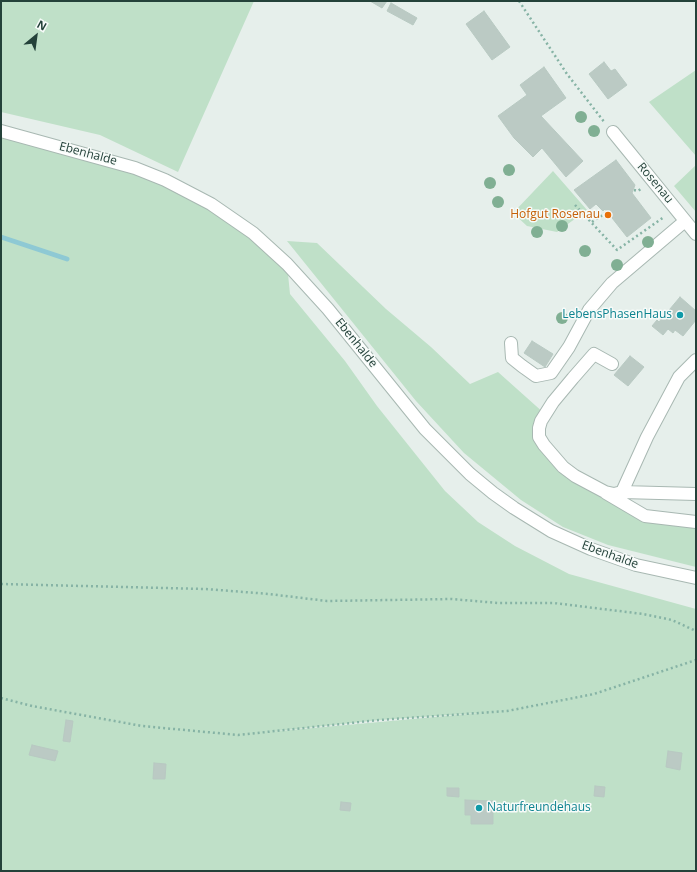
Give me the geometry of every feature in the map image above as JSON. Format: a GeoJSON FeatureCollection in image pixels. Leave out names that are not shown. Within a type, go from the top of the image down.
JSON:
{"type":"FeatureCollection","features":[{"type":"Feature","properties":{"kind":"street","name":"Ebenhalde"},"geometry":{"type":"LineString","coordinates":[[1,130],[135,168],[165,180],[211,204],[253,233],[287,264],[328,309],[425,429],[470,474],[493,493],[538,523],[591,549],[636,565],[696,578]]}},
{"type":"Feature","properties":{"kind":"street","name":"Rosenau"},"geometry":{"type":"LineString","coordinates":[[613,132],[696,234]]}},
{"type":"Feature","properties":{"kind":"street"},"geometry":{"type":"LineString","coordinates":[[511,344],[512,358],[522,366],[536,376],[551,373],[569,347],[589,310],[612,283],[685,221]]}},
{"type":"Feature","properties":{"kind":"street"},"geometry":{"type":"LineString","coordinates":[[612,364],[594,354],[553,402],[541,421],[539,437],[544,445],[563,466],[575,476],[645,516],[696,522]]}},
{"type":"Feature","properties":{"kind":"street"},"geometry":{"type":"LineString","coordinates":[[622,492],[647,437],[679,377],[696,360]]}},
{"type":"Feature","properties":{"kind":"street"},"geometry":{"type":"LineString","coordinates":[[605,492],[614,494],[622,492],[696,494]]}},
{"type":"Feature","properties":{"kind":"path"},"geometry":{"type":"LineString","coordinates":[[519,1],[567,74],[613,132]]}},
{"type":"Feature","properties":{"kind":"path"},"geometry":{"type":"LineString","coordinates":[[634,190],[638,191]]}},
{"type":"Feature","properties":{"kind":"path"},"geometry":{"type":"LineString","coordinates":[[575,205],[617,250],[675,208]]}},
{"type":"Feature","properties":{"kind":"path"},"geometry":{"type":"LineString","coordinates":[[592,222],[607,212]]}},
{"type":"Feature","properties":{"kind":"path"},"geometry":{"type":"LineString","coordinates":[[1,584],[206,589],[270,594],[327,601],[422,599],[498,603],[554,603],[643,614],[672,620],[696,631]]}},
{"type":"Feature","properties":{"kind":"path"},"geometry":{"type":"LineString","coordinates":[[1,698],[32,706],[142,726],[238,735],[379,720],[507,711],[594,694],[696,660]]}},
{"type":"Feature","properties":{"kind":"green space"},"geometry":{"type":"Polygon","coordinates":[[[1,1],[254,1],[178,172],[100,135],[1,112],[1,1]]]}},
{"type":"Feature","properties":{"kind":"green space"},"geometry":{"type":"Polygon","coordinates":[[[696,70],[696,156],[649,102],[696,70]]]}},
{"type":"Feature","properties":{"kind":"green space"},"geometry":{"type":"Polygon","coordinates":[[[1,131],[186,190],[287,264],[290,294],[345,361],[377,406],[445,491],[478,522],[515,546],[569,574],[696,609],[696,871],[1,871],[1,131]],[[479,713],[379,720],[269,732],[479,713]]]}},
{"type":"Feature","properties":{"kind":"green space"},"geometry":{"type":"Polygon","coordinates":[[[696,165],[696,212],[674,186],[696,165]]]}},
{"type":"Feature","properties":{"kind":"green space"},"geometry":{"type":"Polygon","coordinates":[[[553,171],[587,210],[557,232],[527,226],[513,213],[553,171]]]}},
{"type":"Feature","properties":{"kind":"green space"},"geometry":{"type":"Polygon","coordinates":[[[287,241],[317,243],[386,309],[431,347],[470,384],[498,372],[545,414],[539,428],[575,476],[644,522],[696,527],[696,567],[608,545],[563,527],[521,500],[464,453],[416,401],[287,241]]]}},
{"type":"Feature","properties":{"kind":"building"},"geometry":{"type":"Polygon","coordinates":[[[370,1],[387,1],[382,8],[370,1]]]}},
{"type":"Feature","properties":{"kind":"building"},"geometry":{"type":"Polygon","coordinates":[[[391,3],[417,18],[413,25],[387,11],[391,3]]]}},
{"type":"Feature","properties":{"kind":"building"},"geometry":{"type":"Polygon","coordinates":[[[484,11],[510,47],[492,60],[466,24],[484,11]]]}},
{"type":"Feature","properties":{"kind":"building"},"geometry":{"type":"Polygon","coordinates":[[[604,62],[611,71],[615,69],[627,85],[608,99],[589,74],[604,62]]]}},
{"type":"Feature","properties":{"kind":"building"},"geometry":{"type":"Polygon","coordinates":[[[544,67],[566,98],[541,116],[583,161],[566,177],[542,148],[533,157],[514,138],[498,116],[527,95],[520,85],[544,67]]]}},
{"type":"Feature","properties":{"kind":"building"},"geometry":{"type":"Polygon","coordinates":[[[616,160],[635,185],[632,193],[651,218],[627,237],[605,209],[603,211],[596,204],[590,209],[574,190],[616,160]]]}},
{"type":"Feature","properties":{"kind":"building","name":"LebensPhasenHaus"},"geometry":{"type":"Polygon","coordinates":[[[680,297],[696,311],[696,320],[683,336],[675,330],[673,333],[668,329],[663,335],[652,326],[657,320],[659,322],[680,297]]]}},
{"type":"Feature","properties":{"kind":"building"},"geometry":{"type":"Polygon","coordinates":[[[532,341],[553,354],[545,367],[524,353],[532,341]]]}},
{"type":"Feature","properties":{"kind":"building"},"geometry":{"type":"Polygon","coordinates":[[[630,356],[644,367],[628,386],[614,375],[630,356]]]}},
{"type":"Feature","properties":{"kind":"building"},"geometry":{"type":"Polygon","coordinates":[[[66,720],[73,721],[70,742],[63,741],[66,720]]]}},
{"type":"Feature","properties":{"kind":"building"},"geometry":{"type":"Polygon","coordinates":[[[32,745],[58,751],[55,761],[29,755],[32,745]]]}},
{"type":"Feature","properties":{"kind":"building"},"geometry":{"type":"Polygon","coordinates":[[[668,751],[682,753],[680,770],[666,767],[668,751]]]}},
{"type":"Feature","properties":{"kind":"building"},"geometry":{"type":"Polygon","coordinates":[[[154,763],[166,764],[165,779],[153,779],[154,763]]]}},
{"type":"Feature","properties":{"kind":"building"},"geometry":{"type":"Polygon","coordinates":[[[595,786],[605,787],[604,797],[594,796],[595,786]]]}},
{"type":"Feature","properties":{"kind":"building"},"geometry":{"type":"Polygon","coordinates":[[[447,788],[459,788],[459,797],[447,796],[447,788]]]}},
{"type":"Feature","properties":{"kind":"building","name":"Naturfreundehaus"},"geometry":{"type":"Polygon","coordinates":[[[465,800],[493,801],[493,824],[471,824],[471,815],[465,815],[465,800]]]}},
{"type":"Feature","properties":{"kind":"building"},"geometry":{"type":"Polygon","coordinates":[[[341,802],[351,803],[350,811],[340,810],[341,802]]]}},
{"type":"Feature","properties":{"kind":"waterway"},"geometry":{"type":"LineString","coordinates":[[1,237],[67,259]]}},
{"type":"Feature","properties":{"kind":"place","name":"Hofgut Rosenau"},"geometry":{"type":"Point","coordinates":[608,215]}},
{"type":"Feature","properties":{"kind":"place","name":"LebensPhasenHaus"},"geometry":{"type":"Point","coordinates":[680,315]}},
{"type":"Feature","properties":{"kind":"place","name":"Naturfreundehaus"},"geometry":{"type":"Point","coordinates":[479,808]}}]}
